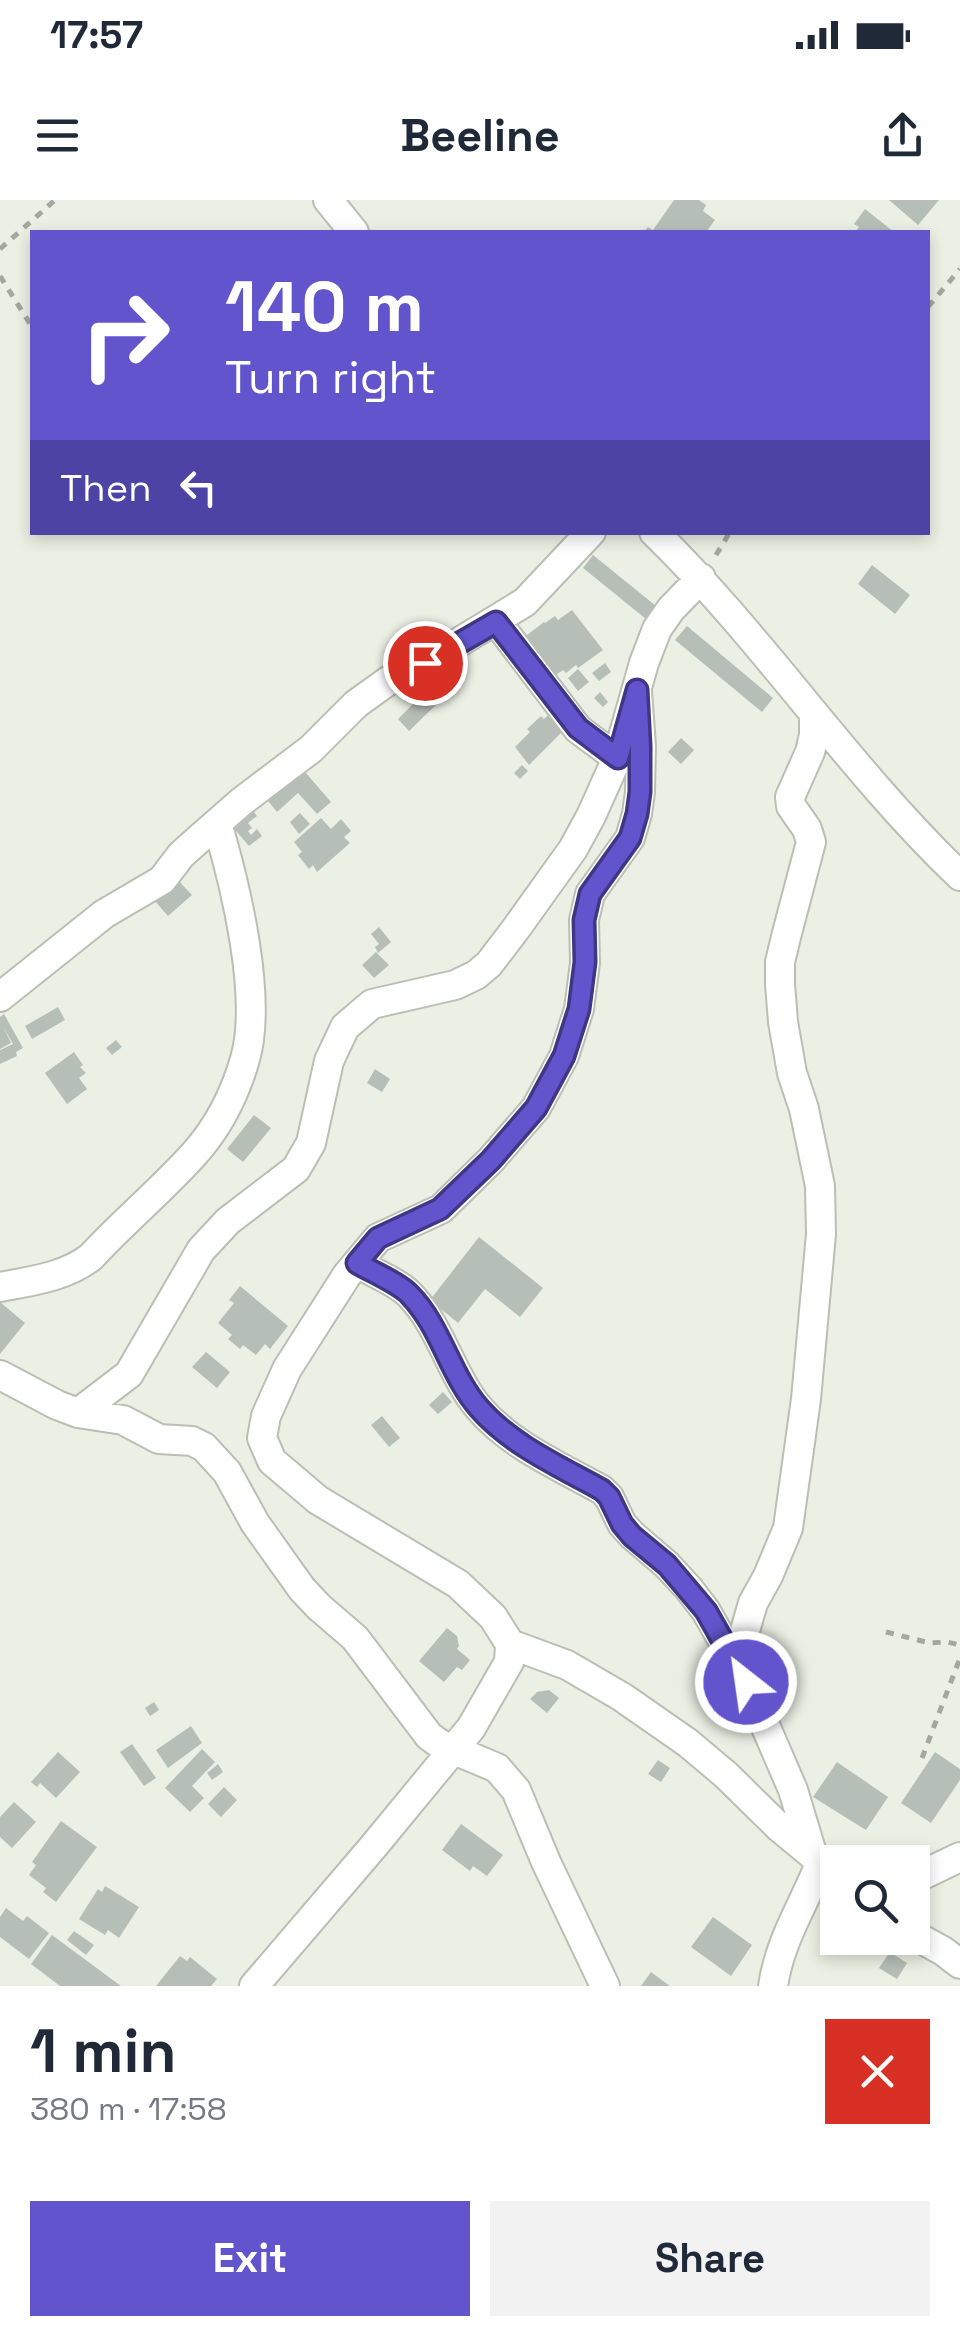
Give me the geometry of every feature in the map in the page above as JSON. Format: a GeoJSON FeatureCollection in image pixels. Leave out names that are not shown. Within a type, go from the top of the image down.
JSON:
{"type":"FeatureCollection","features":[{"type":"Feature","properties":{"kind":"street"},"geometry":{"type":"LineString","coordinates":[[328,200],[352,230]]}},
{"type":"Feature","properties":{"kind":"street"},"geometry":{"type":"LineString","coordinates":[[0,997],[104,914],[162,880],[216,823],[311,750],[356,704],[388,681],[496,622],[524,602],[588,535]]}},
{"type":"Feature","properties":{"kind":"street"},"geometry":{"type":"LineString","coordinates":[[657,535],[701,578],[814,716],[960,876]]}},
{"type":"Feature","properties":{"kind":"street"},"geometry":{"type":"LineString","coordinates":[[78,1413],[129,1374],[201,1250],[228,1221],[296,1169],[310,1143],[329,1061],[345,1028],[372,1004],[455,985],[476,975],[574,849],[618,758],[657,629],[701,578]]}},
{"type":"Feature","properties":{"kind":"street"},"geometry":{"type":"LineString","coordinates":[[496,622],[578,728],[618,758]]}},
{"type":"Feature","properties":{"kind":"street"},"geometry":{"type":"LineString","coordinates":[[254,1986],[471,1728],[509,1662],[510,1644],[493,1618],[458,1584],[318,1500],[272,1461],[262,1438],[266,1416],[287,1369],[357,1263],[378,1238],[440,1209],[491,1160],[536,1108],[564,1056],[579,1009],[585,962],[584,920],[590,894],[630,838],[637,814],[637,690]]}},
{"type":"Feature","properties":{"kind":"street"},"geometry":{"type":"LineString","coordinates":[[746,1682],[742,1659],[745,1632],[788,1528],[806,1399],[821,1234],[820,1186],[804,1109],[792,1074],[782,1022],[780,984],[780,962],[811,842],[807,829],[790,806],[790,798],[810,752],[814,716]]}},
{"type":"Feature","properties":{"kind":"street"},"geometry":{"type":"LineString","coordinates":[[0,1287],[62,1273],[91,1257],[196,1152],[225,1112],[246,1056],[250,1014],[240,920],[216,823]]}},
{"type":"Feature","properties":{"kind":"street"},"geometry":{"type":"LineString","coordinates":[[357,1263],[409,1293],[466,1390],[485,1414],[512,1438],[602,1490],[632,1536],[667,1565],[698,1600],[746,1682],[820,1853]]}},
{"type":"Feature","properties":{"kind":"street"},"geometry":{"type":"LineString","coordinates":[[0,1375],[78,1413],[122,1420],[160,1439],[192,1441],[204,1447],[227,1472],[256,1523],[302,1588],[355,1638],[430,1736],[497,1768],[516,1790],[606,1986]]}},
{"type":"Feature","properties":{"kind":"street"},"geometry":{"type":"LineString","coordinates":[[510,1644],[567,1665],[688,1742],[820,1860]]}},
{"type":"Feature","properties":{"kind":"street"},"geometry":{"type":"LineString","coordinates":[[930,1871],[960,1857]]}},
{"type":"Feature","properties":{"kind":"street"},"geometry":{"type":"LineString","coordinates":[[773,1986],[786,1936],[820,1871]]}},
{"type":"Feature","properties":{"kind":"street"},"geometry":{"type":"LineString","coordinates":[[930,1944],[960,1964]]}},
{"type":"Feature","properties":{"kind":"path"},"geometry":{"type":"LineString","coordinates":[[0,249],[56,200]]}},
{"type":"Feature","properties":{"kind":"path"},"geometry":{"type":"LineString","coordinates":[[930,305],[960,269]]}},
{"type":"Feature","properties":{"kind":"path"},"geometry":{"type":"LineString","coordinates":[[0,276],[30,324]]}},
{"type":"Feature","properties":{"kind":"path"},"geometry":{"type":"LineString","coordinates":[[886,1632],[924,1642],[960,1645]]}},
{"type":"Feature","properties":{"kind":"path"},"geometry":{"type":"LineString","coordinates":[[922,1758],[960,1658]]}},
{"type":"Feature","properties":{"kind":"building"},"geometry":{"type":"Polygon","coordinates":[[[674,200],[699,200],[706,205],[703,211],[715,220],[708,230],[653,230],[674,200]]]}},
{"type":"Feature","properties":{"kind":"building"},"geometry":{"type":"Polygon","coordinates":[[[889,200],[939,200],[918,225],[889,200]]]}},
{"type":"Feature","properties":{"kind":"building"},"geometry":{"type":"Polygon","coordinates":[[[865,209],[891,230],[857,230],[859,227],[854,224],[865,209]]]}},
{"type":"Feature","properties":{"kind":"building"},"geometry":{"type":"Polygon","coordinates":[[[593,555],[656,606],[646,619],[583,568],[593,555]]]}},
{"type":"Feature","properties":{"kind":"building"},"geometry":{"type":"Polygon","coordinates":[[[872,565],[910,595],[895,614],[858,584],[872,565]]]}},
{"type":"Feature","properties":{"kind":"building"},"geometry":{"type":"Polygon","coordinates":[[[572,610],[603,650],[578,668],[576,665],[566,673],[563,670],[552,678],[522,639],[544,622],[555,616],[558,620],[572,610]]]}},
{"type":"Feature","properties":{"kind":"building"},"geometry":{"type":"Polygon","coordinates":[[[687,626],[773,698],[762,712],[675,640],[687,626]]]}},
{"type":"Feature","properties":{"kind":"building"},"geometry":{"type":"Polygon","coordinates":[[[605,663],[611,672],[599,681],[592,673],[605,663]]]}},
{"type":"Feature","properties":{"kind":"building"},"geometry":{"type":"Polygon","coordinates":[[[578,669],[589,682],[578,691],[568,678],[578,669]]]}},
{"type":"Feature","properties":{"kind":"building"},"geometry":{"type":"Polygon","coordinates":[[[427,690],[439,702],[409,731],[398,719],[427,690]]]}},
{"type":"Feature","properties":{"kind":"building"},"geometry":{"type":"Polygon","coordinates":[[[600,692],[608,702],[603,707],[594,698],[600,692]]]}},
{"type":"Feature","properties":{"kind":"building"},"geometry":{"type":"Polygon","coordinates":[[[554,709],[570,724],[529,765],[515,747],[530,732],[527,729],[554,709]]]}},
{"type":"Feature","properties":{"kind":"building"},"geometry":{"type":"Polygon","coordinates":[[[681,738],[694,750],[681,764],[668,752],[681,738]]]}},
{"type":"Feature","properties":{"kind":"building"},"geometry":{"type":"Polygon","coordinates":[[[299,765],[331,802],[317,814],[298,793],[277,812],[264,796],[299,765]]]}},
{"type":"Feature","properties":{"kind":"building"},"geometry":{"type":"Polygon","coordinates":[[[522,765],[528,771],[520,779],[514,773],[522,765]]]}},
{"type":"Feature","properties":{"kind":"building"},"geometry":{"type":"Polygon","coordinates":[[[251,808],[257,816],[248,823],[252,828],[248,831],[251,835],[257,829],[262,836],[249,846],[230,824],[251,808]]]}},
{"type":"Feature","properties":{"kind":"building"},"geometry":{"type":"Polygon","coordinates":[[[300,813],[310,824],[299,834],[290,822],[300,813]]]}},
{"type":"Feature","properties":{"kind":"building"},"geometry":{"type":"Polygon","coordinates":[[[321,818],[331,829],[341,819],[351,831],[344,837],[350,843],[317,872],[313,865],[309,869],[298,855],[302,852],[294,842],[321,818]]]}},
{"type":"Feature","properties":{"kind":"building"},"geometry":{"type":"Polygon","coordinates":[[[176,878],[192,895],[168,916],[153,899],[176,878]]]}},
{"type":"Feature","properties":{"kind":"building"},"geometry":{"type":"Polygon","coordinates":[[[379,927],[391,942],[378,953],[375,947],[379,944],[371,934],[379,927]]]}},
{"type":"Feature","properties":{"kind":"building"},"geometry":{"type":"Polygon","coordinates":[[[376,952],[389,965],[374,978],[362,965],[376,952]]]}},
{"type":"Feature","properties":{"kind":"building"},"geometry":{"type":"Polygon","coordinates":[[[58,1007],[65,1020],[32,1039],[25,1026],[58,1007]]]}},
{"type":"Feature","properties":{"kind":"building"},"geometry":{"type":"Polygon","coordinates":[[[4,1014],[23,1048],[16,1052],[17,1056],[0,1064],[0,1050],[13,1044],[4,1028],[11,1043],[0,1049],[0,1017],[4,1014]]]}},
{"type":"Feature","properties":{"kind":"building"},"geometry":{"type":"Polygon","coordinates":[[[116,1040],[122,1047],[112,1055],[106,1048],[116,1040]]]}},
{"type":"Feature","properties":{"kind":"building"},"geometry":{"type":"Polygon","coordinates":[[[74,1052],[86,1073],[79,1078],[87,1089],[67,1104],[45,1073],[74,1052]]]}},
{"type":"Feature","properties":{"kind":"building"},"geometry":{"type":"Polygon","coordinates":[[[375,1069],[390,1079],[382,1092],[367,1083],[375,1069]]]}},
{"type":"Feature","properties":{"kind":"building"},"geometry":{"type":"Polygon","coordinates":[[[254,1115],[271,1128],[243,1162],[227,1149],[254,1115]]]}},
{"type":"Feature","properties":{"kind":"building"},"geometry":{"type":"Polygon","coordinates":[[[479,1237],[543,1288],[520,1317],[485,1289],[458,1323],[430,1300],[479,1237]]]}},
{"type":"Feature","properties":{"kind":"building"},"geometry":{"type":"Polygon","coordinates":[[[240,1286],[288,1326],[270,1349],[265,1344],[256,1355],[228,1339],[232,1335],[218,1323],[234,1303],[229,1300],[240,1286]]]}},
{"type":"Feature","properties":{"kind":"building"},"geometry":{"type":"Polygon","coordinates":[[[0,1302],[25,1323],[0,1354],[0,1302]]]}},
{"type":"Feature","properties":{"kind":"building"},"geometry":{"type":"Polygon","coordinates":[[[206,1352],[230,1372],[217,1388],[192,1367],[206,1352]]]}},
{"type":"Feature","properties":{"kind":"building"},"geometry":{"type":"Polygon","coordinates":[[[443,1392],[452,1402],[438,1414],[429,1405],[443,1392]]]}},
{"type":"Feature","properties":{"kind":"building"},"geometry":{"type":"Polygon","coordinates":[[[382,1416],[400,1438],[389,1447],[371,1425],[382,1416]]]}},
{"type":"Feature","properties":{"kind":"building"},"geometry":{"type":"Polygon","coordinates":[[[447,1628],[457,1636],[457,1649],[470,1660],[462,1670],[457,1667],[444,1682],[419,1661],[447,1628]]]}},
{"type":"Feature","properties":{"kind":"building"},"geometry":{"type":"Polygon","coordinates":[[[549,1690],[559,1698],[547,1713],[530,1699],[537,1692],[549,1690]]]}},
{"type":"Feature","properties":{"kind":"building"},"geometry":{"type":"Polygon","coordinates":[[[154,1702],[159,1710],[150,1716],[145,1708],[154,1702]]]}},
{"type":"Feature","properties":{"kind":"building"},"geometry":{"type":"Polygon","coordinates":[[[191,1726],[202,1743],[168,1768],[156,1750],[191,1726]]]}},
{"type":"Feature","properties":{"kind":"building"},"geometry":{"type":"Polygon","coordinates":[[[132,1744],[156,1778],[144,1786],[120,1752],[132,1744]]]}},
{"type":"Feature","properties":{"kind":"building"},"geometry":{"type":"Polygon","coordinates":[[[202,1749],[215,1762],[192,1786],[204,1798],[190,1812],[165,1788],[202,1749]]]}},
{"type":"Feature","properties":{"kind":"building"},"geometry":{"type":"Polygon","coordinates":[[[58,1752],[80,1772],[56,1798],[40,1783],[37,1787],[31,1782],[58,1752]]]}},
{"type":"Feature","properties":{"kind":"building"},"geometry":{"type":"Polygon","coordinates":[[[935,1752],[960,1769],[960,1780],[931,1823],[901,1803],[935,1752]]]}},
{"type":"Feature","properties":{"kind":"building"},"geometry":{"type":"Polygon","coordinates":[[[658,1760],[670,1768],[661,1782],[648,1774],[658,1760]]]}},
{"type":"Feature","properties":{"kind":"building"},"geometry":{"type":"Polygon","coordinates":[[[837,1762],[888,1797],[866,1830],[813,1797],[837,1762]]]}},
{"type":"Feature","properties":{"kind":"building"},"geometry":{"type":"Polygon","coordinates":[[[218,1764],[223,1772],[212,1780],[207,1773],[218,1764]]]}},
{"type":"Feature","properties":{"kind":"building"},"geometry":{"type":"Polygon","coordinates":[[[224,1787],[237,1800],[221,1817],[208,1804],[224,1787]]]}},
{"type":"Feature","properties":{"kind":"building"},"geometry":{"type":"Polygon","coordinates":[[[14,1802],[36,1822],[12,1848],[0,1837],[0,1817],[14,1802]]]}},
{"type":"Feature","properties":{"kind":"building"},"geometry":{"type":"Polygon","coordinates":[[[61,1821],[97,1847],[56,1902],[29,1875],[36,1865],[32,1862],[61,1821]]]}},
{"type":"Feature","properties":{"kind":"building"},"geometry":{"type":"Polygon","coordinates":[[[461,1824],[503,1855],[487,1876],[473,1866],[470,1871],[442,1850],[461,1824]]]}},
{"type":"Feature","properties":{"kind":"building"},"geometry":{"type":"Polygon","coordinates":[[[105,1886],[139,1907],[119,1938],[108,1930],[105,1935],[79,1919],[98,1889],[102,1892],[105,1886]]]}},
{"type":"Feature","properties":{"kind":"building"},"geometry":{"type":"Polygon","coordinates":[[[6,1908],[23,1921],[27,1916],[49,1933],[29,1959],[0,1937],[0,1917],[6,1908]]]}},
{"type":"Feature","properties":{"kind":"building"},"geometry":{"type":"Polygon","coordinates":[[[713,1917],[752,1945],[731,1976],[691,1947],[713,1917]]]}},
{"type":"Feature","properties":{"kind":"building"},"geometry":{"type":"Polygon","coordinates":[[[74,1931],[94,1945],[86,1955],[67,1940],[74,1931]]]}},
{"type":"Feature","properties":{"kind":"building"},"geometry":{"type":"Polygon","coordinates":[[[52,1935],[121,1986],[60,1986],[31,1964],[52,1935]]]}},
{"type":"Feature","properties":{"kind":"building"},"geometry":{"type":"Polygon","coordinates":[[[888,1955],[907,1963],[897,1979],[879,1968],[888,1955]]]}},
{"type":"Feature","properties":{"kind":"building"},"geometry":{"type":"Polygon","coordinates":[[[180,1956],[187,1961],[190,1957],[217,1979],[211,1986],[156,1986],[180,1956]]]}},
{"type":"Feature","properties":{"kind":"building"},"geometry":{"type":"Polygon","coordinates":[[[651,1972],[670,1986],[641,1986],[651,1972]]]}},
{"type":"Feature","properties":{"kind":"route"},"geometry":{"type":"LineString","coordinates":[[425,663],[496,622],[578,728],[618,758],[637,690],[640,792],[630,838],[590,894],[584,920],[585,962],[579,1009],[564,1056],[536,1108],[491,1160],[440,1209],[378,1238],[357,1263],[409,1293],[476,1406],[512,1438],[609,1497],[632,1536],[689,1588],[746,1682]]}}]}
